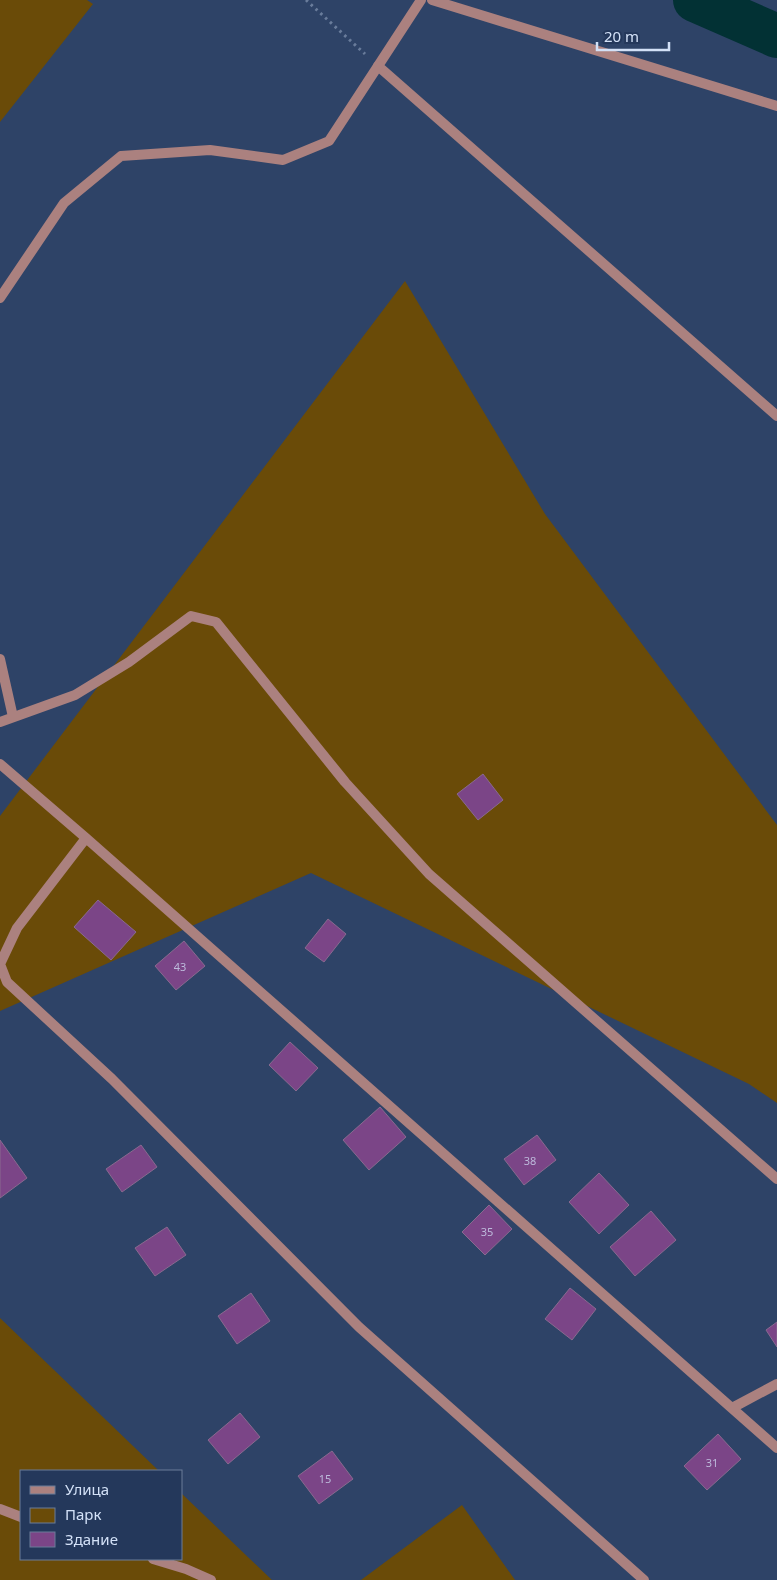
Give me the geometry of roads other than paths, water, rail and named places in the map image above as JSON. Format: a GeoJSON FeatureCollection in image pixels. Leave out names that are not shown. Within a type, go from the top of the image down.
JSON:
{"type":"FeatureCollection","features":[{"type":"Feature","properties":{"kind":"street"},"geometry":{"type":"LineString","coordinates":[[0,298],[64,203],[121,156],[210,150],[283,160],[329,141],[421,0]]}},
{"type":"Feature","properties":{"kind":"street"},"geometry":{"type":"LineString","coordinates":[[432,0],[777,106]]}},
{"type":"Feature","properties":{"kind":"street"},"geometry":{"type":"LineString","coordinates":[[378,66],[777,416]]}},
{"type":"Feature","properties":{"kind":"street"},"geometry":{"type":"LineString","coordinates":[[0,722],[75,695],[129,662],[191,616],[216,622],[345,782],[429,874],[777,1179]]}},
{"type":"Feature","properties":{"kind":"street"},"geometry":{"type":"LineString","coordinates":[[0,660],[12,717]]}},
{"type":"Feature","properties":{"kind":"street"},"geometry":{"type":"LineString","coordinates":[[0,764],[777,1448]]}},
{"type":"Feature","properties":{"kind":"street"},"geometry":{"type":"LineString","coordinates":[[86,838],[17,928],[0,964],[7,982],[112,1079],[359,1327],[644,1580]]}},
{"type":"Feature","properties":{"kind":"street"},"geometry":{"type":"LineString","coordinates":[[732,1408],[777,1384]]}},
{"type":"Feature","properties":{"kind":"street"},"geometry":{"type":"LineString","coordinates":[[0,1509],[20,1517]]}},
{"type":"Feature","properties":{"kind":"street"},"geometry":{"type":"LineString","coordinates":[[156,1560],[186,1569],[211,1580]]}},
{"type":"Feature","properties":{"kind":"waterway"},"geometry":{"type":"LineString","coordinates":[[695,0],[777,36]]}}]}
